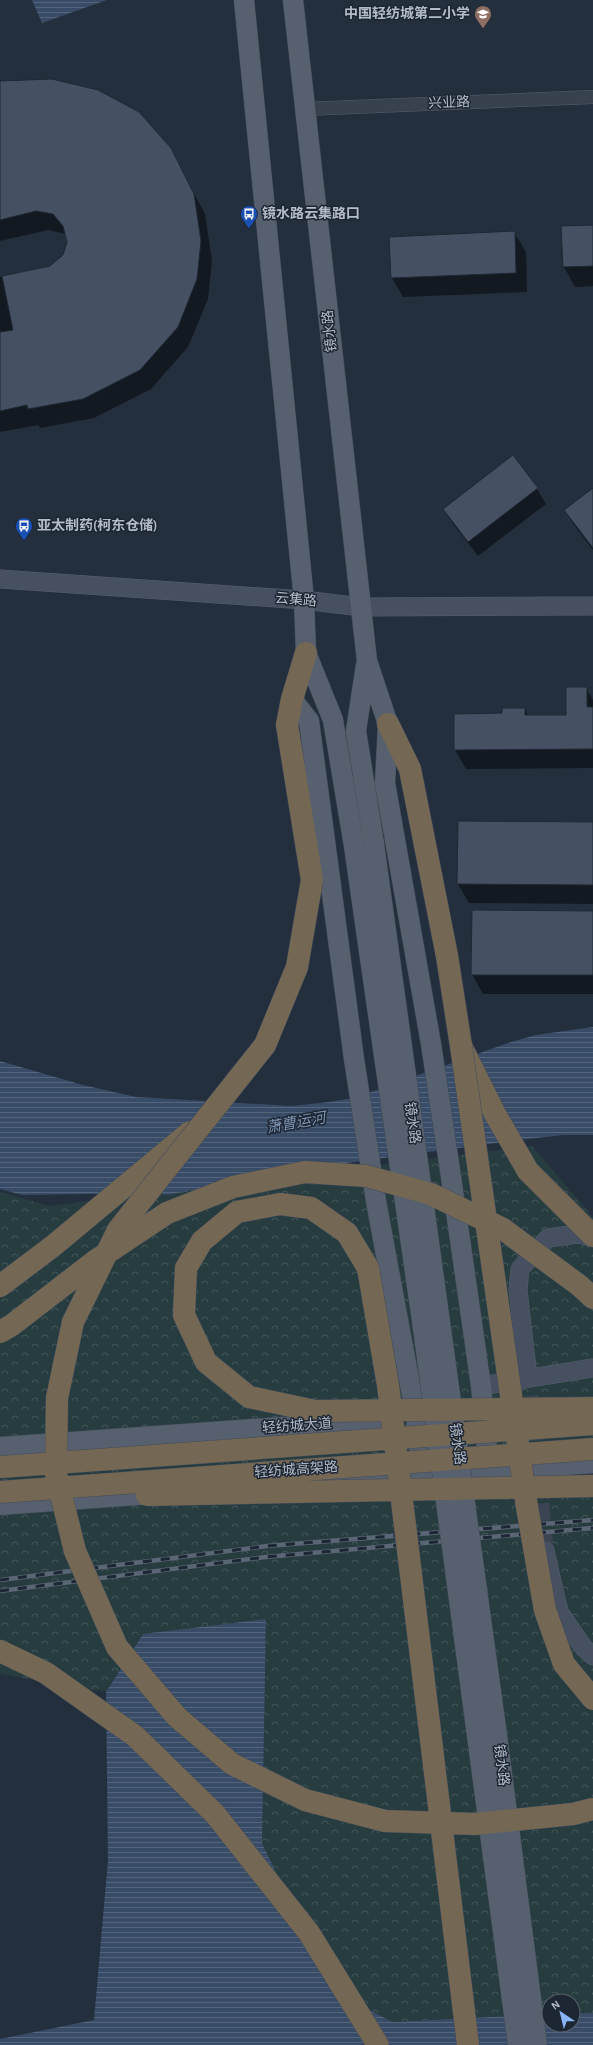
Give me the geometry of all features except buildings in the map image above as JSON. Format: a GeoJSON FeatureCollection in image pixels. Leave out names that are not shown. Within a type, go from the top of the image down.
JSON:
{"type":"FeatureCollection","features":[{"type":"Feature","properties":{"kind":"highway"},"geometry":{"type":"LineString","coordinates":[[306,653],[292,699],[287,725],[312,880],[297,967],[265,1046],[118,1230],[73,1322],[57,1398],[56,1474],[75,1551],[117,1647],[177,1717],[232,1764],[305,1800],[385,1821],[475,1824],[573,1814],[593,1809]]}},
{"type":"Feature","properties":{"kind":"highway"},"geometry":{"type":"LineString","coordinates":[[388,724],[410,769],[447,956],[527,1507],[545,1610],[564,1664],[593,1699]]}},
{"type":"Feature","properties":{"kind":"highway"},"geometry":{"type":"LineString","coordinates":[[461,1046],[496,1114],[528,1170],[593,1236]]}},
{"type":"Feature","properties":{"kind":"highway"},"geometry":{"type":"LineString","coordinates":[[0,1286],[53,1246],[208,1117]]}},
{"type":"Feature","properties":{"kind":"highway"},"geometry":{"type":"LineString","coordinates":[[0,1332],[12,1325],[95,1261],[167,1214],[233,1187],[305,1172],[366,1176],[431,1194],[503,1229],[593,1298]]}},
{"type":"Feature","properties":{"kind":"highway"},"geometry":{"type":"LineString","coordinates":[[468,2045],[396,1456],[396,1448],[393,1425],[392,1417],[391,1409],[390,1401],[389,1393],[388,1385],[368,1268],[347,1233],[311,1208],[280,1204],[236,1212],[202,1241],[186,1268],[184,1315],[206,1362],[249,1397],[315,1411],[387,1410],[394,1410],[402,1410],[426,1410],[442,1410],[522,1408],[593,1408]]}},
{"type":"Feature","properties":{"kind":"highway","name":"轻纺城高架路"},"geometry":{"type":"LineString","coordinates":[[0,1467],[593,1424]]}},
{"type":"Feature","properties":{"kind":"highway","name":"轻纺城高架路"},"geometry":{"type":"LineString","coordinates":[[0,1492],[593,1449]]}},
{"type":"Feature","properties":{"kind":"highway"},"geometry":{"type":"LineString","coordinates":[[0,1498],[593,1486]]}},
{"type":"Feature","properties":{"kind":"highway"},"geometry":{"type":"LineString","coordinates":[[0,1650],[46,1673],[135,1736],[215,1814],[309,1933],[378,2045]]}},
{"type":"Feature","properties":{"kind":"main road"},"geometry":{"type":"LineString","coordinates":[[244,0],[304,600],[306,653],[333,720],[354,846],[423,1328],[518,2045]]}},
{"type":"Feature","properties":{"kind":"main road","name":"镜水路"},"geometry":{"type":"LineString","coordinates":[[293,0],[367,661],[356,731],[374,844],[494,1719],[537,2045]]}},
{"type":"Feature","properties":{"kind":"main road"},"geometry":{"type":"LineString","coordinates":[[367,661],[388,724],[385,783],[431,1044],[452,1177],[484,1410],[488,1470]]}},
{"type":"Feature","properties":{"kind":"main road"},"geometry":{"type":"LineString","coordinates":[[292,699],[309,721],[354,1059],[376,1200],[416,1417],[422,1475]]}},
{"type":"Feature","properties":{"kind":"main road","name":"轻纺城大道"},"geometry":{"type":"LineString","coordinates":[[0,1447],[593,1403]]}},
{"type":"Feature","properties":{"kind":"main road"},"geometry":{"type":"LineString","coordinates":[[0,1505],[593,1463]]}},
{"type":"Feature","properties":{"kind":"street","name":"兴业路"},"geometry":{"type":"LineString","coordinates":[[306,109],[593,97]]}},
{"type":"Feature","properties":{"kind":"street","name":"云集路"},"geometry":{"type":"LineString","coordinates":[[0,579],[304,600],[361,606],[593,606]]}},
{"type":"Feature","properties":{"kind":"street"},"geometry":{"type":"LineString","coordinates":[[526,1369],[518,1290],[520,1269],[548,1238],[577,1234],[593,1236]]}},
{"type":"Feature","properties":{"kind":"street"},"geometry":{"type":"LineString","coordinates":[[481,1386],[593,1368]]}},
{"type":"Feature","properties":{"kind":"street"},"geometry":{"type":"LineString","coordinates":[[545,1551],[559,1612],[584,1648],[593,1656]]}},
{"type":"Feature","properties":{"kind":"green space"},"geometry":{"type":"Polygon","coordinates":[[[532,1146],[593,1217],[593,2013],[581,2013],[581,1993],[541,1993],[541,2014],[393,2022],[333,1992],[262,1843],[266,1620],[143,1634],[106,1692],[0,1674],[0,1192],[49,1206],[532,1146]]]}},
{"type":"Feature","properties":{"kind":"water"},"geometry":{"type":"Polygon","coordinates":[[[32,0],[107,0],[42,23],[32,0]]]}},
{"type":"Feature","properties":{"kind":"water","name":"萧曹运河"},"geometry":{"type":"Polygon","coordinates":[[[593,1027],[593,1135],[563,1135],[519,1140],[293,1170],[168,1195],[156,1193],[22,1195],[0,1189],[0,1061],[83,1085],[136,1097],[292,1106],[354,1098],[511,1042],[536,1035],[593,1027]]]}},
{"type":"Feature","properties":{"kind":"water"},"geometry":{"type":"Polygon","coordinates":[[[266,1619],[262,1843],[333,1992],[393,2022],[541,2014],[541,2033],[581,2033],[581,2013],[593,2013],[593,2045],[0,2045],[0,2039],[94,2020],[108,1860],[106,1692],[143,1634],[266,1619]]]}},
{"type":"Feature","properties":{"kind":"tunnel"},"geometry":{"type":"LineString","coordinates":[[527,1369],[545,1551]]}},
{"type":"Feature","properties":{"kind":"railway"},"geometry":{"type":"LineString","coordinates":[[0,1580],[267,1546],[593,1520]]}},
{"type":"Feature","properties":{"kind":"railway"},"geometry":{"type":"LineString","coordinates":[[0,1591],[266,1557],[593,1528]]}},
{"type":"Feature","properties":{"kind":"place","name":"中国轻纺城第二小学"},"geometry":{"type":"Point","coordinates":[483,29]}},
{"type":"Feature","properties":{"kind":"place","name":"镜水路云集路口"},"geometry":{"type":"Point","coordinates":[249,229]}},
{"type":"Feature","properties":{"kind":"place","name":"亚太制药(柯东仓储)"},"geometry":{"type":"Point","coordinates":[24,541]}}]}
